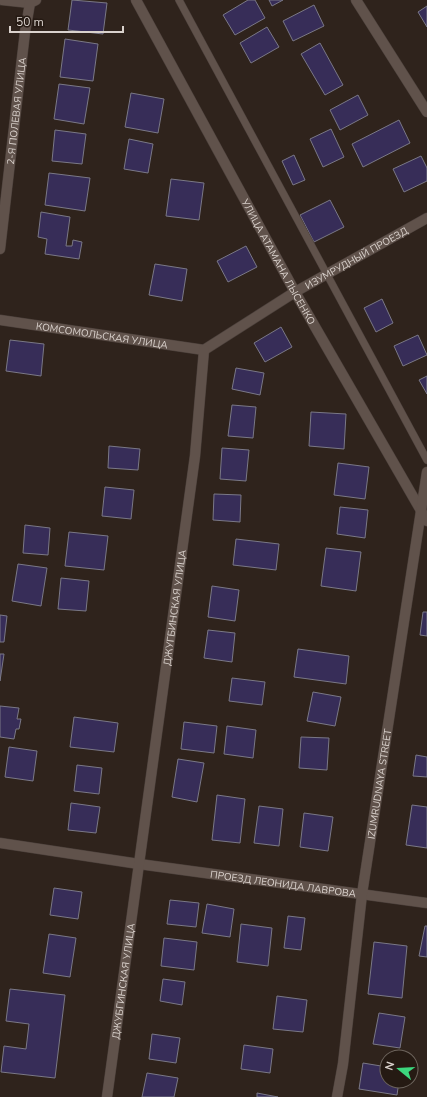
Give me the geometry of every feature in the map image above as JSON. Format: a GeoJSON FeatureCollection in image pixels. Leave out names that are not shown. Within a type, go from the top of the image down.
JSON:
{"type":"FeatureCollection","features":[{"type":"Feature","properties":{"kind":"street"},"geometry":{"type":"LineString","coordinates":[[2,0],[33,2]]}},
{"type":"Feature","properties":{"kind":"street","name":"УЛИЦА АТАМАНА ЛЫСЕНКО"},"geometry":{"type":"LineString","coordinates":[[136,0],[295,292],[427,521]]}},
{"type":"Feature","properties":{"kind":"street"},"geometry":{"type":"LineString","coordinates":[[356,0],[427,112]]}},
{"type":"Feature","properties":{"kind":"street","name":"2-Я ПОЛЕВАЯ УЛИЦА"},"geometry":{"type":"LineString","coordinates":[[0,249],[25,32],[33,2]]}},
{"type":"Feature","properties":{"kind":"street","name":"ИЗУМРУДНЫЙ ПРОЕЗД"},"geometry":{"type":"LineString","coordinates":[[204,350],[295,292],[427,218]]}},
{"type":"Feature","properties":{"kind":"street","name":"КОМСОМОЛЬСКАЯ УЛИЦА"},"geometry":{"type":"LineString","coordinates":[[0,320],[204,350]]}},
{"type":"Feature","properties":{"kind":"street","name":"ДЖУГБИНСКАЯ УЛИЦА"},"geometry":{"type":"LineString","coordinates":[[139,864],[195,456],[204,350]]}},
{"type":"Feature","properties":{"kind":"street","name":"IZUMRUDNAYA STREET"},"geometry":{"type":"LineString","coordinates":[[336,1097],[343,1064],[362,894],[427,472]]}},
{"type":"Feature","properties":{"kind":"street","name":"ПРОЕЗД ЛЕОНИДА ЛАВРОВА"},"geometry":{"type":"LineString","coordinates":[[0,843],[139,864],[427,903]]}},
{"type":"Feature","properties":{"kind":"street","name":"ДЖУБГИНСКАЯ УЛИЦА"},"geometry":{"type":"LineString","coordinates":[[107,1097],[139,864]]}},
{"type":"Feature","properties":{"kind":"lane"},"geometry":{"type":"LineString","coordinates":[[179,0],[427,460]]}},
{"type":"Feature","properties":{"kind":"building"},"geometry":{"type":"Polygon","coordinates":[[[72,0],[107,3],[103,34],[68,30],[72,0]]]}},
{"type":"Feature","properties":{"kind":"building"},"geometry":{"type":"Polygon","coordinates":[[[248,0],[255,0],[265,18],[235,35],[223,15],[248,0]]]}},
{"type":"Feature","properties":{"kind":"building"},"geometry":{"type":"Polygon","coordinates":[[[269,0],[283,0],[272,6],[269,0]]]}},
{"type":"Feature","properties":{"kind":"building"},"geometry":{"type":"Polygon","coordinates":[[[314,5],[324,26],[293,41],[283,21],[314,5]]]}},
{"type":"Feature","properties":{"kind":"building"},"geometry":{"type":"Polygon","coordinates":[[[427,6],[427,27],[418,12],[427,6]]]}},
{"type":"Feature","properties":{"kind":"building"},"geometry":{"type":"Polygon","coordinates":[[[267,27],[279,47],[251,63],[240,43],[267,27]]]}},
{"type":"Feature","properties":{"kind":"building"},"geometry":{"type":"Polygon","coordinates":[[[65,39],[98,44],[93,81],[60,77],[65,39]]]}},
{"type":"Feature","properties":{"kind":"building"},"geometry":{"type":"Polygon","coordinates":[[[320,43],[343,85],[325,95],[301,54],[320,43]]]}},
{"type":"Feature","properties":{"kind":"building"},"geometry":{"type":"Polygon","coordinates":[[[59,84],[90,88],[84,124],[54,119],[59,84]]]}},
{"type":"Feature","properties":{"kind":"building"},"geometry":{"type":"Polygon","coordinates":[[[131,93],[164,99],[158,133],[125,127],[131,93]]]}},
{"type":"Feature","properties":{"kind":"building"},"geometry":{"type":"Polygon","coordinates":[[[358,95],[368,115],[340,130],[330,110],[358,95]]]}},
{"type":"Feature","properties":{"kind":"building"},"geometry":{"type":"Polygon","coordinates":[[[399,120],[410,143],[363,167],[352,144],[399,120]]]}},
{"type":"Feature","properties":{"kind":"building"},"geometry":{"type":"Polygon","coordinates":[[[331,129],[344,157],[323,167],[310,139],[331,129]]]}},
{"type":"Feature","properties":{"kind":"building"},"geometry":{"type":"Polygon","coordinates":[[[55,130],[86,134],[82,164],[52,161],[55,130]]]}},
{"type":"Feature","properties":{"kind":"building"},"geometry":{"type":"Polygon","coordinates":[[[129,139],[153,144],[148,173],[124,169],[129,139]]]}},
{"type":"Feature","properties":{"kind":"building"},"geometry":{"type":"Polygon","coordinates":[[[294,155],[305,180],[293,185],[282,161],[294,155]]]}},
{"type":"Feature","properties":{"kind":"building"},"geometry":{"type":"Polygon","coordinates":[[[421,156],[427,168],[427,181],[404,192],[393,169],[421,156]]]}},
{"type":"Feature","properties":{"kind":"building"},"geometry":{"type":"Polygon","coordinates":[[[49,173],[90,178],[85,211],[45,205],[49,173]]]}},
{"type":"Feature","properties":{"kind":"building"},"geometry":{"type":"Polygon","coordinates":[[[171,179],[204,183],[199,220],[166,216],[171,179]]]}},
{"type":"Feature","properties":{"kind":"building"},"geometry":{"type":"Polygon","coordinates":[[[330,200],[344,227],[314,242],[300,215],[330,200]]]}},
{"type":"Feature","properties":{"kind":"building"},"geometry":{"type":"Polygon","coordinates":[[[41,212],[70,217],[66,246],[72,246],[73,240],[82,242],[79,259],[45,254],[47,239],[38,237],[41,212]]]}},
{"type":"Feature","properties":{"kind":"building"},"geometry":{"type":"Polygon","coordinates":[[[246,246],[257,267],[228,282],[217,261],[246,246]]]}},
{"type":"Feature","properties":{"kind":"building"},"geometry":{"type":"Polygon","coordinates":[[[155,264],[187,269],[182,301],[149,295],[155,264]]]}},
{"type":"Feature","properties":{"kind":"building"},"geometry":{"type":"Polygon","coordinates":[[[382,299],[393,323],[376,332],[364,308],[382,299]]]}},
{"type":"Feature","properties":{"kind":"building"},"geometry":{"type":"Polygon","coordinates":[[[281,327],[292,347],[265,362],[254,343],[281,327]]]}},
{"type":"Feature","properties":{"kind":"building"},"geometry":{"type":"Polygon","coordinates":[[[418,335],[427,355],[403,366],[394,346],[418,335]]]}},
{"type":"Feature","properties":{"kind":"building"},"geometry":{"type":"Polygon","coordinates":[[[10,340],[44,344],[41,376],[6,371],[10,340]]]}},
{"type":"Feature","properties":{"kind":"building"},"geometry":{"type":"Polygon","coordinates":[[[236,368],[264,373],[260,395],[232,389],[236,368]]]}},
{"type":"Feature","properties":{"kind":"building"},"geometry":{"type":"Polygon","coordinates":[[[427,376],[427,394],[419,380],[427,376]]]}},
{"type":"Feature","properties":{"kind":"building"},"geometry":{"type":"Polygon","coordinates":[[[232,405],[256,407],[253,438],[228,436],[232,405]]]}},
{"type":"Feature","properties":{"kind":"building"},"geometry":{"type":"Polygon","coordinates":[[[311,412],[346,414],[344,449],[309,446],[311,412]]]}},
{"type":"Feature","properties":{"kind":"building"},"geometry":{"type":"Polygon","coordinates":[[[109,446],[140,449],[138,470],[108,468],[109,446]]]}},
{"type":"Feature","properties":{"kind":"building"},"geometry":{"type":"Polygon","coordinates":[[[222,448],[249,450],[246,481],[220,479],[222,448]]]}},
{"type":"Feature","properties":{"kind":"building"},"geometry":{"type":"Polygon","coordinates":[[[338,463],[369,467],[365,499],[334,495],[338,463]]]}},
{"type":"Feature","properties":{"kind":"building"},"geometry":{"type":"Polygon","coordinates":[[[105,487],[134,490],[131,519],[102,516],[105,487]]]}},
{"type":"Feature","properties":{"kind":"building"},"geometry":{"type":"Polygon","coordinates":[[[214,494],[241,495],[240,522],[213,520],[214,494]]]}},
{"type":"Feature","properties":{"kind":"building"},"geometry":{"type":"Polygon","coordinates":[[[340,507],[368,510],[365,538],[337,534],[340,507]]]}},
{"type":"Feature","properties":{"kind":"building"},"geometry":{"type":"Polygon","coordinates":[[[25,525],[50,528],[48,555],[23,553],[25,525]]]}},
{"type":"Feature","properties":{"kind":"building"},"geometry":{"type":"Polygon","coordinates":[[[69,532],[108,536],[104,570],[65,566],[69,532]]]}},
{"type":"Feature","properties":{"kind":"building"},"geometry":{"type":"Polygon","coordinates":[[[236,539],[279,544],[276,570],[233,565],[236,539]]]}},
{"type":"Feature","properties":{"kind":"building"},"geometry":{"type":"Polygon","coordinates":[[[326,548],[361,552],[356,591],[321,586],[326,548]]]}},
{"type":"Feature","properties":{"kind":"building"},"geometry":{"type":"Polygon","coordinates":[[[18,564],[47,568],[41,606],[12,601],[18,564]]]}},
{"type":"Feature","properties":{"kind":"building"},"geometry":{"type":"Polygon","coordinates":[[[61,578],[89,581],[86,611],[58,609],[61,578]]]}},
{"type":"Feature","properties":{"kind":"building"},"geometry":{"type":"Polygon","coordinates":[[[212,586],[239,590],[235,621],[208,617],[212,586]]]}},
{"type":"Feature","properties":{"kind":"building"},"geometry":{"type":"Polygon","coordinates":[[[423,612],[427,612],[427,636],[420,635],[423,612]]]}},
{"type":"Feature","properties":{"kind":"building"},"geometry":{"type":"Polygon","coordinates":[[[0,615],[7,616],[4,642],[0,642],[0,615]]]}},
{"type":"Feature","properties":{"kind":"building"},"geometry":{"type":"Polygon","coordinates":[[[208,630],[235,633],[232,662],[204,658],[208,630]]]}},
{"type":"Feature","properties":{"kind":"building"},"geometry":{"type":"Polygon","coordinates":[[[298,649],[349,656],[346,684],[294,677],[298,649]]]}},
{"type":"Feature","properties":{"kind":"building"},"geometry":{"type":"Polygon","coordinates":[[[0,654],[4,654],[0,681],[0,654]]]}},
{"type":"Feature","properties":{"kind":"building"},"geometry":{"type":"Polygon","coordinates":[[[232,678],[265,682],[262,705],[229,701],[232,678]]]}},
{"type":"Feature","properties":{"kind":"building"},"geometry":{"type":"Polygon","coordinates":[[[313,692],[341,697],[335,726],[307,721],[313,692]]]}},
{"type":"Feature","properties":{"kind":"building"},"geometry":{"type":"Polygon","coordinates":[[[0,706],[19,708],[17,719],[21,719],[19,729],[16,729],[14,739],[0,737],[0,706]]]}},
{"type":"Feature","properties":{"kind":"building"},"geometry":{"type":"Polygon","coordinates":[[[74,717],[118,723],[114,752],[70,747],[74,717]]]}},
{"type":"Feature","properties":{"kind":"building"},"geometry":{"type":"Polygon","coordinates":[[[184,722],[217,726],[214,753],[181,749],[184,722]]]}},
{"type":"Feature","properties":{"kind":"building"},"geometry":{"type":"Polygon","coordinates":[[[227,726],[256,730],[253,758],[224,754],[227,726]]]}},
{"type":"Feature","properties":{"kind":"building"},"geometry":{"type":"Polygon","coordinates":[[[301,737],[329,738],[327,770],[299,768],[301,737]]]}},
{"type":"Feature","properties":{"kind":"building"},"geometry":{"type":"Polygon","coordinates":[[[9,747],[37,751],[33,781],[5,777],[9,747]]]}},
{"type":"Feature","properties":{"kind":"building"},"geometry":{"type":"Polygon","coordinates":[[[416,755],[427,757],[427,777],[413,776],[416,755]]]}},
{"type":"Feature","properties":{"kind":"building"},"geometry":{"type":"Polygon","coordinates":[[[178,759],[204,763],[197,802],[172,797],[178,759]]]}},
{"type":"Feature","properties":{"kind":"building"},"geometry":{"type":"Polygon","coordinates":[[[77,765],[102,768],[99,794],[74,791],[77,765]]]}},
{"type":"Feature","properties":{"kind":"building"},"geometry":{"type":"Polygon","coordinates":[[[217,795],[245,799],[240,843],[212,840],[217,795]]]}},
{"type":"Feature","properties":{"kind":"building"},"geometry":{"type":"Polygon","coordinates":[[[71,803],[100,807],[96,833],[68,830],[71,803]]]}},
{"type":"Feature","properties":{"kind":"building"},"geometry":{"type":"Polygon","coordinates":[[[412,805],[427,807],[427,848],[406,845],[412,805]]]}},
{"type":"Feature","properties":{"kind":"building"},"geometry":{"type":"Polygon","coordinates":[[[259,806],[283,809],[279,846],[254,843],[259,806]]]}},
{"type":"Feature","properties":{"kind":"building"},"geometry":{"type":"Polygon","coordinates":[[[304,813],[333,817],[328,851],[300,847],[304,813]]]}},
{"type":"Feature","properties":{"kind":"building"},"geometry":{"type":"Polygon","coordinates":[[[54,888],[82,892],[78,919],[50,915],[54,888]]]}},
{"type":"Feature","properties":{"kind":"building"},"geometry":{"type":"Polygon","coordinates":[[[170,900],[199,903],[196,927],[167,924],[170,900]]]}},
{"type":"Feature","properties":{"kind":"building"},"geometry":{"type":"Polygon","coordinates":[[[207,904],[234,909],[230,937],[202,933],[207,904]]]}},
{"type":"Feature","properties":{"kind":"building"},"geometry":{"type":"Polygon","coordinates":[[[288,916],[305,918],[301,950],[284,948],[288,916]]]}},
{"type":"Feature","properties":{"kind":"building"},"geometry":{"type":"Polygon","coordinates":[[[241,924],[272,928],[268,966],[237,962],[241,924]]]}},
{"type":"Feature","properties":{"kind":"building"},"geometry":{"type":"Polygon","coordinates":[[[425,926],[427,926],[427,957],[419,956],[425,926]]]}},
{"type":"Feature","properties":{"kind":"building"},"geometry":{"type":"Polygon","coordinates":[[[49,934],[76,938],[70,977],[43,973],[49,934]]]}},
{"type":"Feature","properties":{"kind":"building"},"geometry":{"type":"Polygon","coordinates":[[[164,938],[197,942],[194,970],[161,966],[164,938]]]}},
{"type":"Feature","properties":{"kind":"building"},"geometry":{"type":"Polygon","coordinates":[[[374,942],[407,946],[402,998],[368,994],[374,942]]]}},
{"type":"Feature","properties":{"kind":"building"},"geometry":{"type":"Polygon","coordinates":[[[163,979],[185,982],[182,1005],[160,1001],[163,979]]]}},
{"type":"Feature","properties":{"kind":"building"},"geometry":{"type":"Polygon","coordinates":[[[10,989],[65,995],[55,1078],[1,1072],[4,1046],[26,1049],[29,1024],[6,1021],[10,989]]]}},
{"type":"Feature","properties":{"kind":"building"},"geometry":{"type":"Polygon","coordinates":[[[277,996],[307,1000],[303,1032],[273,1029],[277,996]]]}},
{"type":"Feature","properties":{"kind":"building"},"geometry":{"type":"Polygon","coordinates":[[[379,1013],[405,1017],[400,1048],[373,1044],[379,1013]]]}},
{"type":"Feature","properties":{"kind":"building"},"geometry":{"type":"Polygon","coordinates":[[[152,1034],[180,1038],[176,1063],[149,1059],[152,1034]]]}},
{"type":"Feature","properties":{"kind":"building"},"geometry":{"type":"Polygon","coordinates":[[[244,1045],[273,1049],[270,1073],[241,1069],[244,1045]]]}},
{"type":"Feature","properties":{"kind":"building"},"geometry":{"type":"Polygon","coordinates":[[[363,1063],[379,1066],[379,1089],[398,1089],[397,1095],[359,1089],[363,1063]]]}},
{"type":"Feature","properties":{"kind":"building"},"geometry":{"type":"Polygon","coordinates":[[[147,1073],[178,1078],[174,1097],[142,1097],[147,1073]]]}},
{"type":"Feature","properties":{"kind":"building"},"geometry":{"type":"Polygon","coordinates":[[[257,1093],[278,1097],[257,1097],[257,1093]]]}}]}
